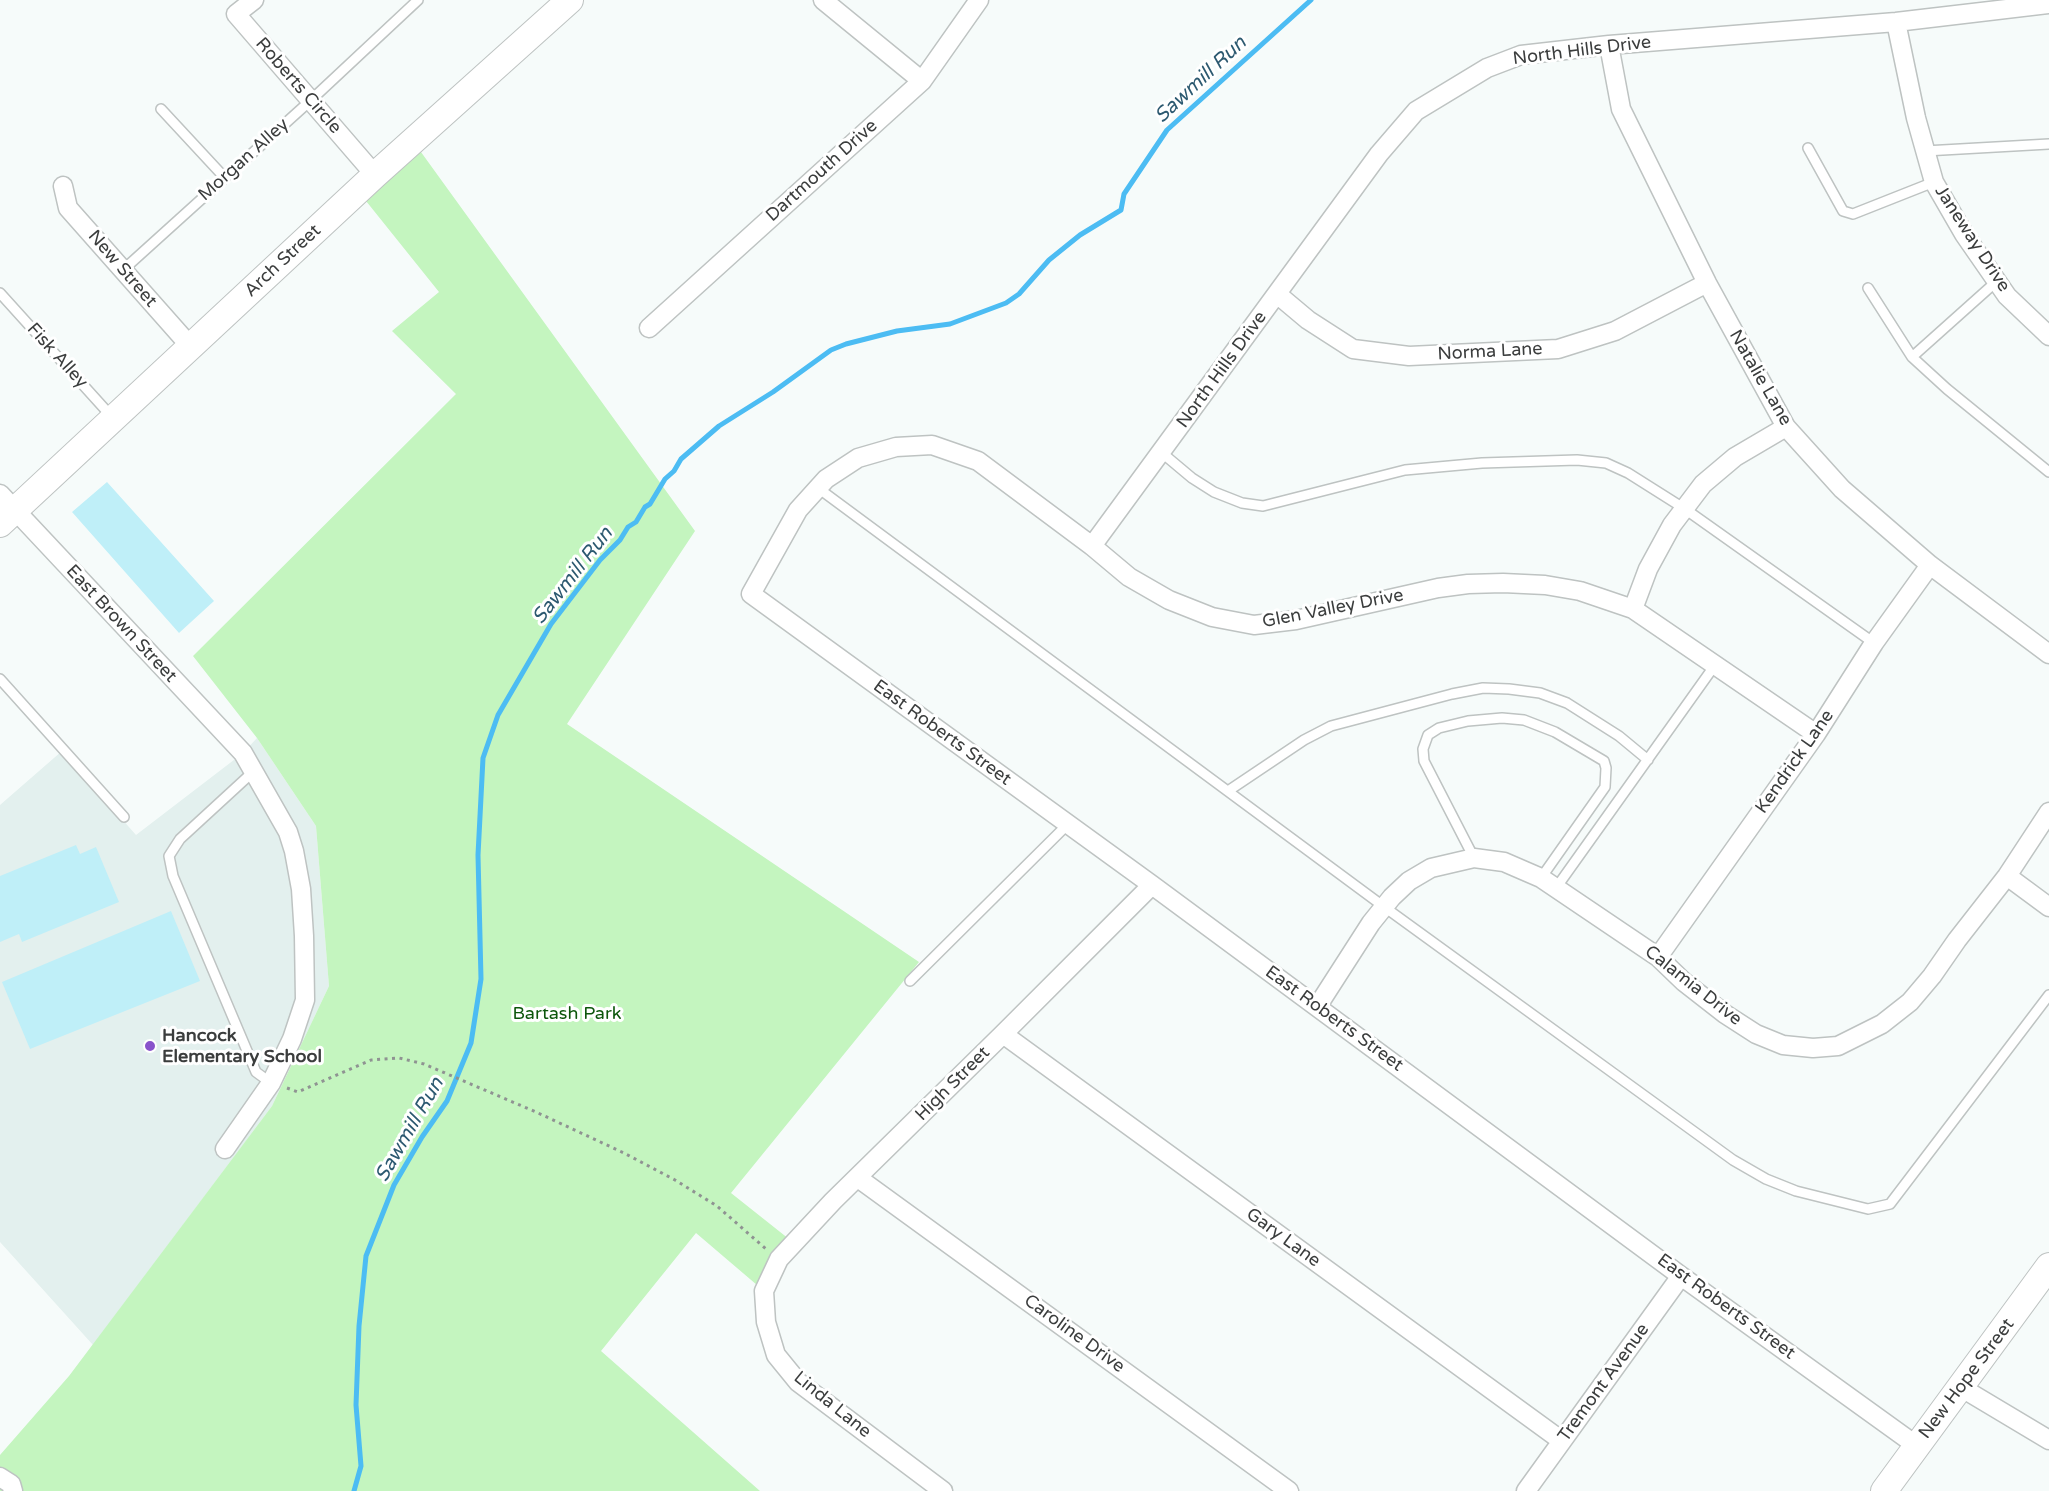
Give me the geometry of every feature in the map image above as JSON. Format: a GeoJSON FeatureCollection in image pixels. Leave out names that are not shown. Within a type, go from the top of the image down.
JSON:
{"type":"FeatureCollection","features":[{"type":"Feature","properties":{"kind":"street","name":"Roberts Circle"},"geometry":{"type":"LineString","coordinates":[[254,0],[236,14],[375,175]]}},
{"type":"Feature","properties":{"kind":"street","name":"Arch Street"},"geometry":{"type":"LineString","coordinates":[[5,509],[114,419],[375,175],[570,0]]}},
{"type":"Feature","properties":{"kind":"street"},"geometry":{"type":"LineString","coordinates":[[823,0],[922,81]]}},
{"type":"Feature","properties":{"kind":"street","name":"Dartmouth Drive"},"geometry":{"type":"LineString","coordinates":[[649,328],[922,81],[979,0]]}},
{"type":"Feature","properties":{"kind":"street","name":"North Hills Drive"},"geometry":{"type":"LineString","coordinates":[[1092,546],[1379,154],[1416,111],[1487,68],[1521,55],[1609,45],[1896,22],[2049,4]]}},
{"type":"Feature","properties":{"kind":"street","name":"Janeway Drive"},"geometry":{"type":"LineString","coordinates":[[1896,22],[1916,118],[1934,182],[1964,234],[2007,296],[2049,336]]}},
{"type":"Feature","properties":{"kind":"street","name":"Natalie Lane"},"geometry":{"type":"LineString","coordinates":[[1609,45],[1621,109],[1707,283],[1786,427],[1842,489],[1930,564],[2049,654]]}},
{"type":"Feature","properties":{"kind":"street","name":"New Street"},"geometry":{"type":"LineString","coordinates":[[63,186],[68,208],[191,347]]}},
{"type":"Feature","properties":{"kind":"street","name":"Norma Lane"},"geometry":{"type":"LineString","coordinates":[[1277,294],[1308,320],[1353,349],[1409,356],[1558,349],[1615,331],[1707,283]]}},
{"type":"Feature","properties":{"kind":"street"},"geometry":{"type":"LineString","coordinates":[[1633,609],[1648,569],[1672,525],[1703,484],[1735,457],[1786,427]]}},
{"type":"Feature","properties":{"kind":"street","name":"Glen Valley Drive"},"geometry":{"type":"LineString","coordinates":[[750,594],[798,510],[826,479],[858,458],[897,447],[932,445],[978,461],[1092,546],[1129,577],[1169,600],[1212,617],[1254,625],[1296,620],[1427,590],[1468,584],[1503,583],[1580,591],[1633,609],[1816,734]]}},
{"type":"Feature","properties":{"kind":"street","name":"East Brown Street"},"geometry":{"type":"LineString","coordinates":[[5,509],[243,753],[288,832],[301,889],[304,1000],[292,1040],[271,1083],[225,1149]]}},
{"type":"Feature","properties":{"kind":"street","name":"Kendrick Lane"},"geometry":{"type":"LineString","coordinates":[[1658,957],[1816,734],[1874,643],[1930,564]]}},
{"type":"Feature","properties":{"kind":"street","name":"East Roberts Street"},"geometry":{"type":"LineString","coordinates":[[750,594],[1152,885],[1681,1276],[1917,1446]]}},
{"type":"Feature","properties":{"kind":"street","name":"Calamia Drive"},"geometry":{"type":"LineString","coordinates":[[1317,1007],[1383,906],[1409,881],[1431,868],[1474,858],[1504,862],[1549,883],[1658,957],[1725,1014],[1756,1034],[1783,1045],[1813,1048],[1838,1046],[1882,1024],[1910,1002],[2007,876],[2049,812]]}},
{"type":"Feature","properties":{"kind":"street"},"geometry":{"type":"LineString","coordinates":[[2007,876],[2049,907]]}},
{"type":"Feature","properties":{"kind":"street","name":"High Street"},"geometry":{"type":"LineString","coordinates":[[764,1291],[779,1259],[833,1201],[1152,885]]}},
{"type":"Feature","properties":{"kind":"street","name":"Gary Lane"},"geometry":{"type":"LineString","coordinates":[[1004,1034],[1562,1441]]}},
{"type":"Feature","properties":{"kind":"street","name":"Caroline Drive"},"geometry":{"type":"LineString","coordinates":[[858,1178],[1289,1491]]}},
{"type":"Feature","properties":{"kind":"street","name":"New Hope Street"},"geometry":{"type":"LineString","coordinates":[[1884,1491],[1962,1388],[2049,1266]]}},
{"type":"Feature","properties":{"kind":"street","name":"Tremont Avenue"},"geometry":{"type":"LineString","coordinates":[[1526,1491],[1681,1276]]}},
{"type":"Feature","properties":{"kind":"street","name":"Linda Lane"},"geometry":{"type":"LineString","coordinates":[[764,1291],[766,1322],[776,1355],[798,1383],[943,1491]]}},
{"type":"Feature","properties":{"kind":"street"},"geometry":{"type":"LineString","coordinates":[[1962,1388],[2049,1440]]}},
{"type":"Feature","properties":{"kind":"street"},"geometry":{"type":"LineString","coordinates":[[0,1476],[10,1484],[13,1491]]}},
{"type":"Feature","properties":{"kind":"lane","name":"Morgan Alley"},"geometry":{"type":"LineString","coordinates":[[123,270],[418,0]]}},
{"type":"Feature","properties":{"kind":"lane"},"geometry":{"type":"LineString","coordinates":[[161,109],[225,178]]}},
{"type":"Feature","properties":{"kind":"lane"},"geometry":{"type":"LineString","coordinates":[[1925,151],[2049,144]]}},
{"type":"Feature","properties":{"kind":"lane"},"geometry":{"type":"LineString","coordinates":[[1808,148],[1843,211],[1853,214],[1934,182]]}},
{"type":"Feature","properties":{"kind":"lane"},"geometry":{"type":"LineString","coordinates":[[1912,357],[1997,281]]}},
{"type":"Feature","properties":{"kind":"lane"},"geometry":{"type":"LineString","coordinates":[[1868,288],[1912,357],[1947,389],[2049,472]]}},
{"type":"Feature","properties":{"kind":"lane","name":"Fisk Alley"},"geometry":{"type":"LineString","coordinates":[[0,293],[114,419]]}},
{"type":"Feature","properties":{"kind":"lane"},"geometry":{"type":"LineString","coordinates":[[1161,452],[1192,478],[1214,492],[1242,503],[1263,506],[1406,470],[1482,463],[1577,460],[1606,463],[1628,473],[1685,509],[1874,643]]}},
{"type":"Feature","properties":{"kind":"lane"},"geometry":{"type":"LineString","coordinates":[[818,488],[1383,906],[1733,1160],[1766,1179],[1796,1191],[1868,1209],[1890,1204],[2049,995]]}},
{"type":"Feature","properties":{"kind":"lane"},"geometry":{"type":"LineString","coordinates":[[1549,883],[1648,760],[1715,665]]}},
{"type":"Feature","properties":{"kind":"lane"},"geometry":{"type":"LineString","coordinates":[[0,679],[124,818]]}},
{"type":"Feature","properties":{"kind":"lane"},"geometry":{"type":"LineString","coordinates":[[1228,791],[1304,740],[1331,726],[1483,688],[1540,693],[1567,703],[1619,736],[1648,760]]}},
{"type":"Feature","properties":{"kind":"lane"},"geometry":{"type":"LineString","coordinates":[[1474,858],[1424,761],[1423,749],[1428,735],[1439,728],[1468,721],[1502,718],[1524,720],[1555,732],[1604,761],[1606,768],[1605,787],[1549,883]]}},
{"type":"Feature","properties":{"kind":"lane"},"geometry":{"type":"LineString","coordinates":[[254,771],[180,839],[169,856],[173,876],[256,1072],[271,1083]]}},
{"type":"Feature","properties":{"kind":"lane"},"geometry":{"type":"LineString","coordinates":[[910,981],[1068,824]]}},
{"type":"Feature","properties":{"kind":"path"},"geometry":{"type":"LineString","coordinates":[[271,1083],[298,1092],[371,1060],[399,1058],[424,1064],[536,1112],[624,1153],[675,1180],[717,1206],[779,1259]]}},
{"type":"Feature","properties":{"kind":"shaded area","name":"Hancock Elementary School"},"geometry":{"type":"Polygon","coordinates":[[[257,738],[316,826],[329,986],[272,1106],[93,1345],[0,1242],[0,805],[62,751],[136,835],[243,753],[257,738]]]}},
{"type":"Feature","properties":{"kind":"green space","name":"Bartash Park"},"geometry":{"type":"Polygon","coordinates":[[[413,141],[695,531],[567,724],[919,962],[731,1193],[794,1243],[764,1291],[696,1233],[601,1351],[760,1491],[0,1491],[0,1455],[69,1376],[272,1106],[329,986],[316,826],[257,738],[193,656],[456,394],[392,331],[439,292],[358,191],[413,141]]]}},
{"type":"Feature","properties":{"kind":"building"},"geometry":{"type":"Polygon","coordinates":[[[107,482],[214,601],[179,633],[72,512],[107,482]]]}},
{"type":"Feature","properties":{"kind":"building"},"geometry":{"type":"Polygon","coordinates":[[[76,845],[80,854],[96,847],[119,902],[22,942],[19,934],[0,942],[0,876],[76,845]]]}},
{"type":"Feature","properties":{"kind":"building"},"geometry":{"type":"Polygon","coordinates":[[[171,911],[200,981],[30,1049],[2,982],[171,911]]]}},
{"type":"Feature","properties":{"kind":"waterway","name":"Sawmill Run"},"geometry":{"type":"LineString","coordinates":[[354,1491],[361,1466],[356,1405],[359,1326],[366,1256],[394,1185],[422,1137],[447,1101],[471,1043],[481,979],[478,855],[483,758],[498,715],[551,624],[600,560],[620,540],[628,527],[636,522],[681,459],[719,426],[773,392],[831,350],[897,331],[950,324],[1006,303],[1019,294],[1049,260],[1080,235],[1121,210],[1124,194],[1167,130],[1311,0]]}},
{"type":"Feature","properties":{"kind":"place","name":"Hancock Elementary School"},"geometry":{"type":"Point","coordinates":[150,1046]}}]}
